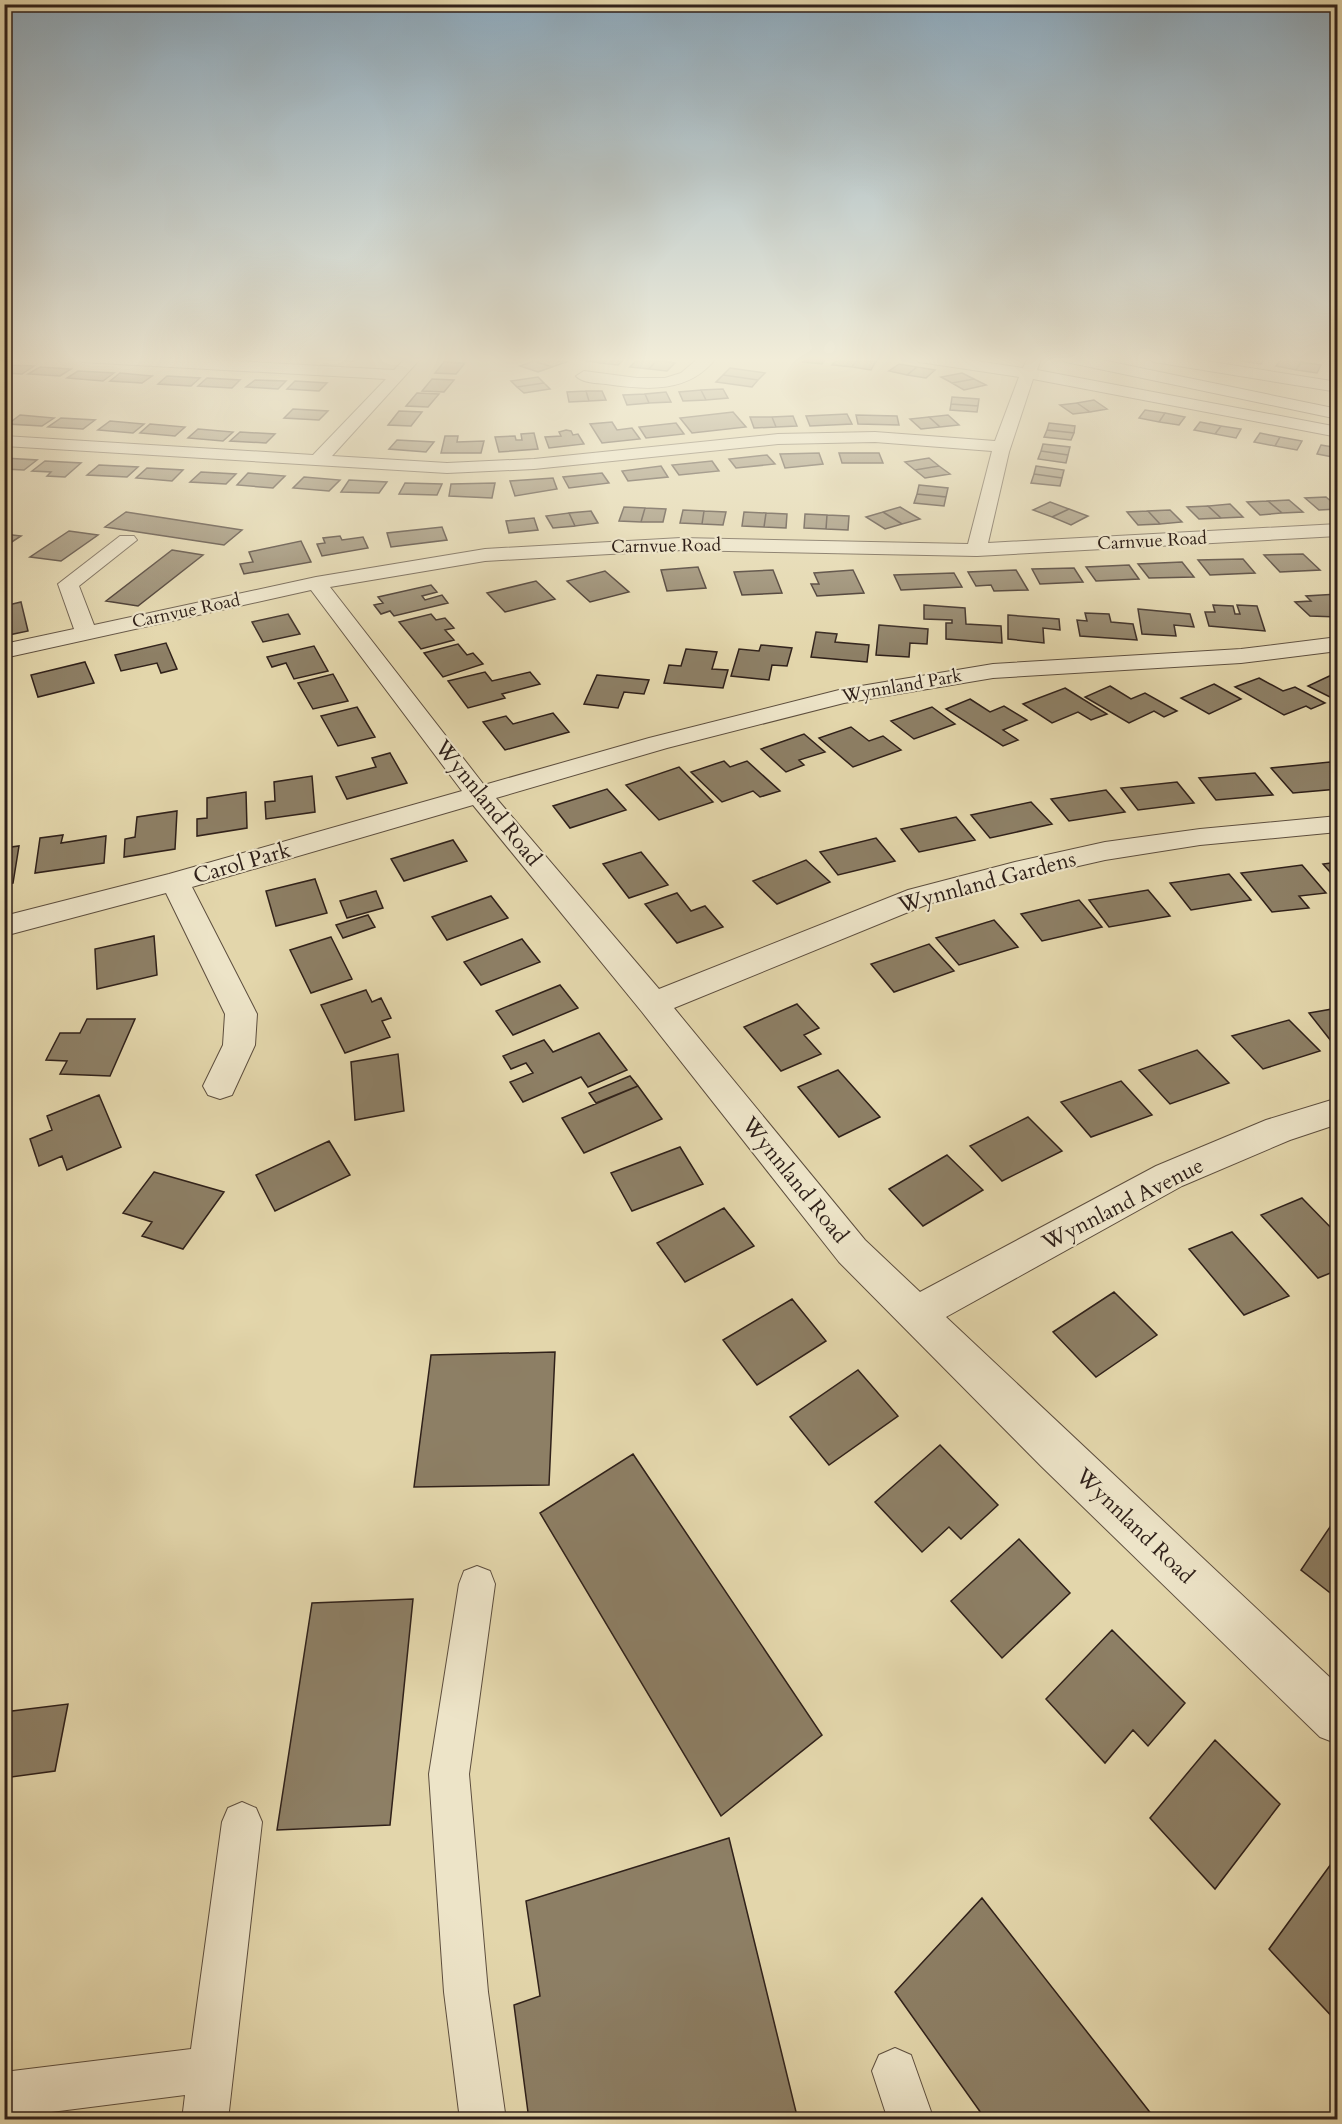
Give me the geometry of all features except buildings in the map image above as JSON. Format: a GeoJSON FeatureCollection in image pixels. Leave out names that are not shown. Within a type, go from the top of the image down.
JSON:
{"type":"FeatureCollection","features":[{"type":"Feature","properties":{"kind":"street"},"geometry":{"type":"LineString","coordinates":[[241,456],[447,468],[595,456]]}},
{"type":"Feature","properties":{"kind":"street"},"geometry":{"type":"LineString","coordinates":[[317,461],[322,456]]}},
{"type":"Feature","properties":{"kind":"street"},"geometry":{"type":"LineString","coordinates":[[977,550],[1000,456]]}},
{"type":"Feature","properties":{"kind":"street"},"geometry":{"type":"LineString","coordinates":[[1329,531],[1338,546]]}},
{"type":"Feature","properties":{"kind":"street","name":"Carnvue Road"},"geometry":{"type":"LineString","coordinates":[[4,651],[316,583],[485,555],[623,546],[738,545],[977,550],[1329,531]]}},
{"type":"Feature","properties":{"kind":"street"},"geometry":{"type":"LineString","coordinates":[[86,632],[68,584],[127,540]]}},
{"type":"Feature","properties":{"kind":"street","name":"Wynnland Road"},"geometry":{"type":"LineString","coordinates":[[316,583],[479,795],[653,1004],[852,1251],[1056,1451],[1338,1719]]}},
{"type":"Feature","properties":{"kind":"street","name":"Wynnland Park"},"geometry":{"type":"LineString","coordinates":[[479,795],[657,742],[843,696],[916,682],[993,671],[1241,656],[1338,644]]}},
{"type":"Feature","properties":{"kind":"street","name":"Carol Park"},"geometry":{"type":"LineString","coordinates":[[4,926],[175,882],[479,795]]}},
{"type":"Feature","properties":{"kind":"street","name":"Wynnland Gardens"},"geometry":{"type":"LineString","coordinates":[[653,1004],[918,897],[1015,871],[1105,851],[1200,837],[1338,824]]}},
{"type":"Feature","properties":{"kind":"street"},"geometry":{"type":"LineString","coordinates":[[175,882],[241,1014],[239,1045],[220,1086]]}},
{"type":"Feature","properties":{"kind":"street","name":"Wynnland Avenue"},"geometry":{"type":"LineString","coordinates":[[916,1314],[1169,1176],[1278,1130],[1338,1111]]}},
{"type":"Feature","properties":{"kind":"lane"},"geometry":{"type":"LineString","coordinates":[[477,1584],[449,1774],[466,1992],[483,2120]]}},
{"type":"Feature","properties":{"kind":"lane"},"geometry":{"type":"LineString","coordinates":[[205,2120],[243,1822]]}},
{"type":"Feature","properties":{"kind":"lane"},"geometry":{"type":"LineString","coordinates":[[4,2095],[211,2068]]}},
{"type":"Feature","properties":{"kind":"lane"},"geometry":{"type":"LineString","coordinates":[[895,2071],[911,2120]]}}]}
